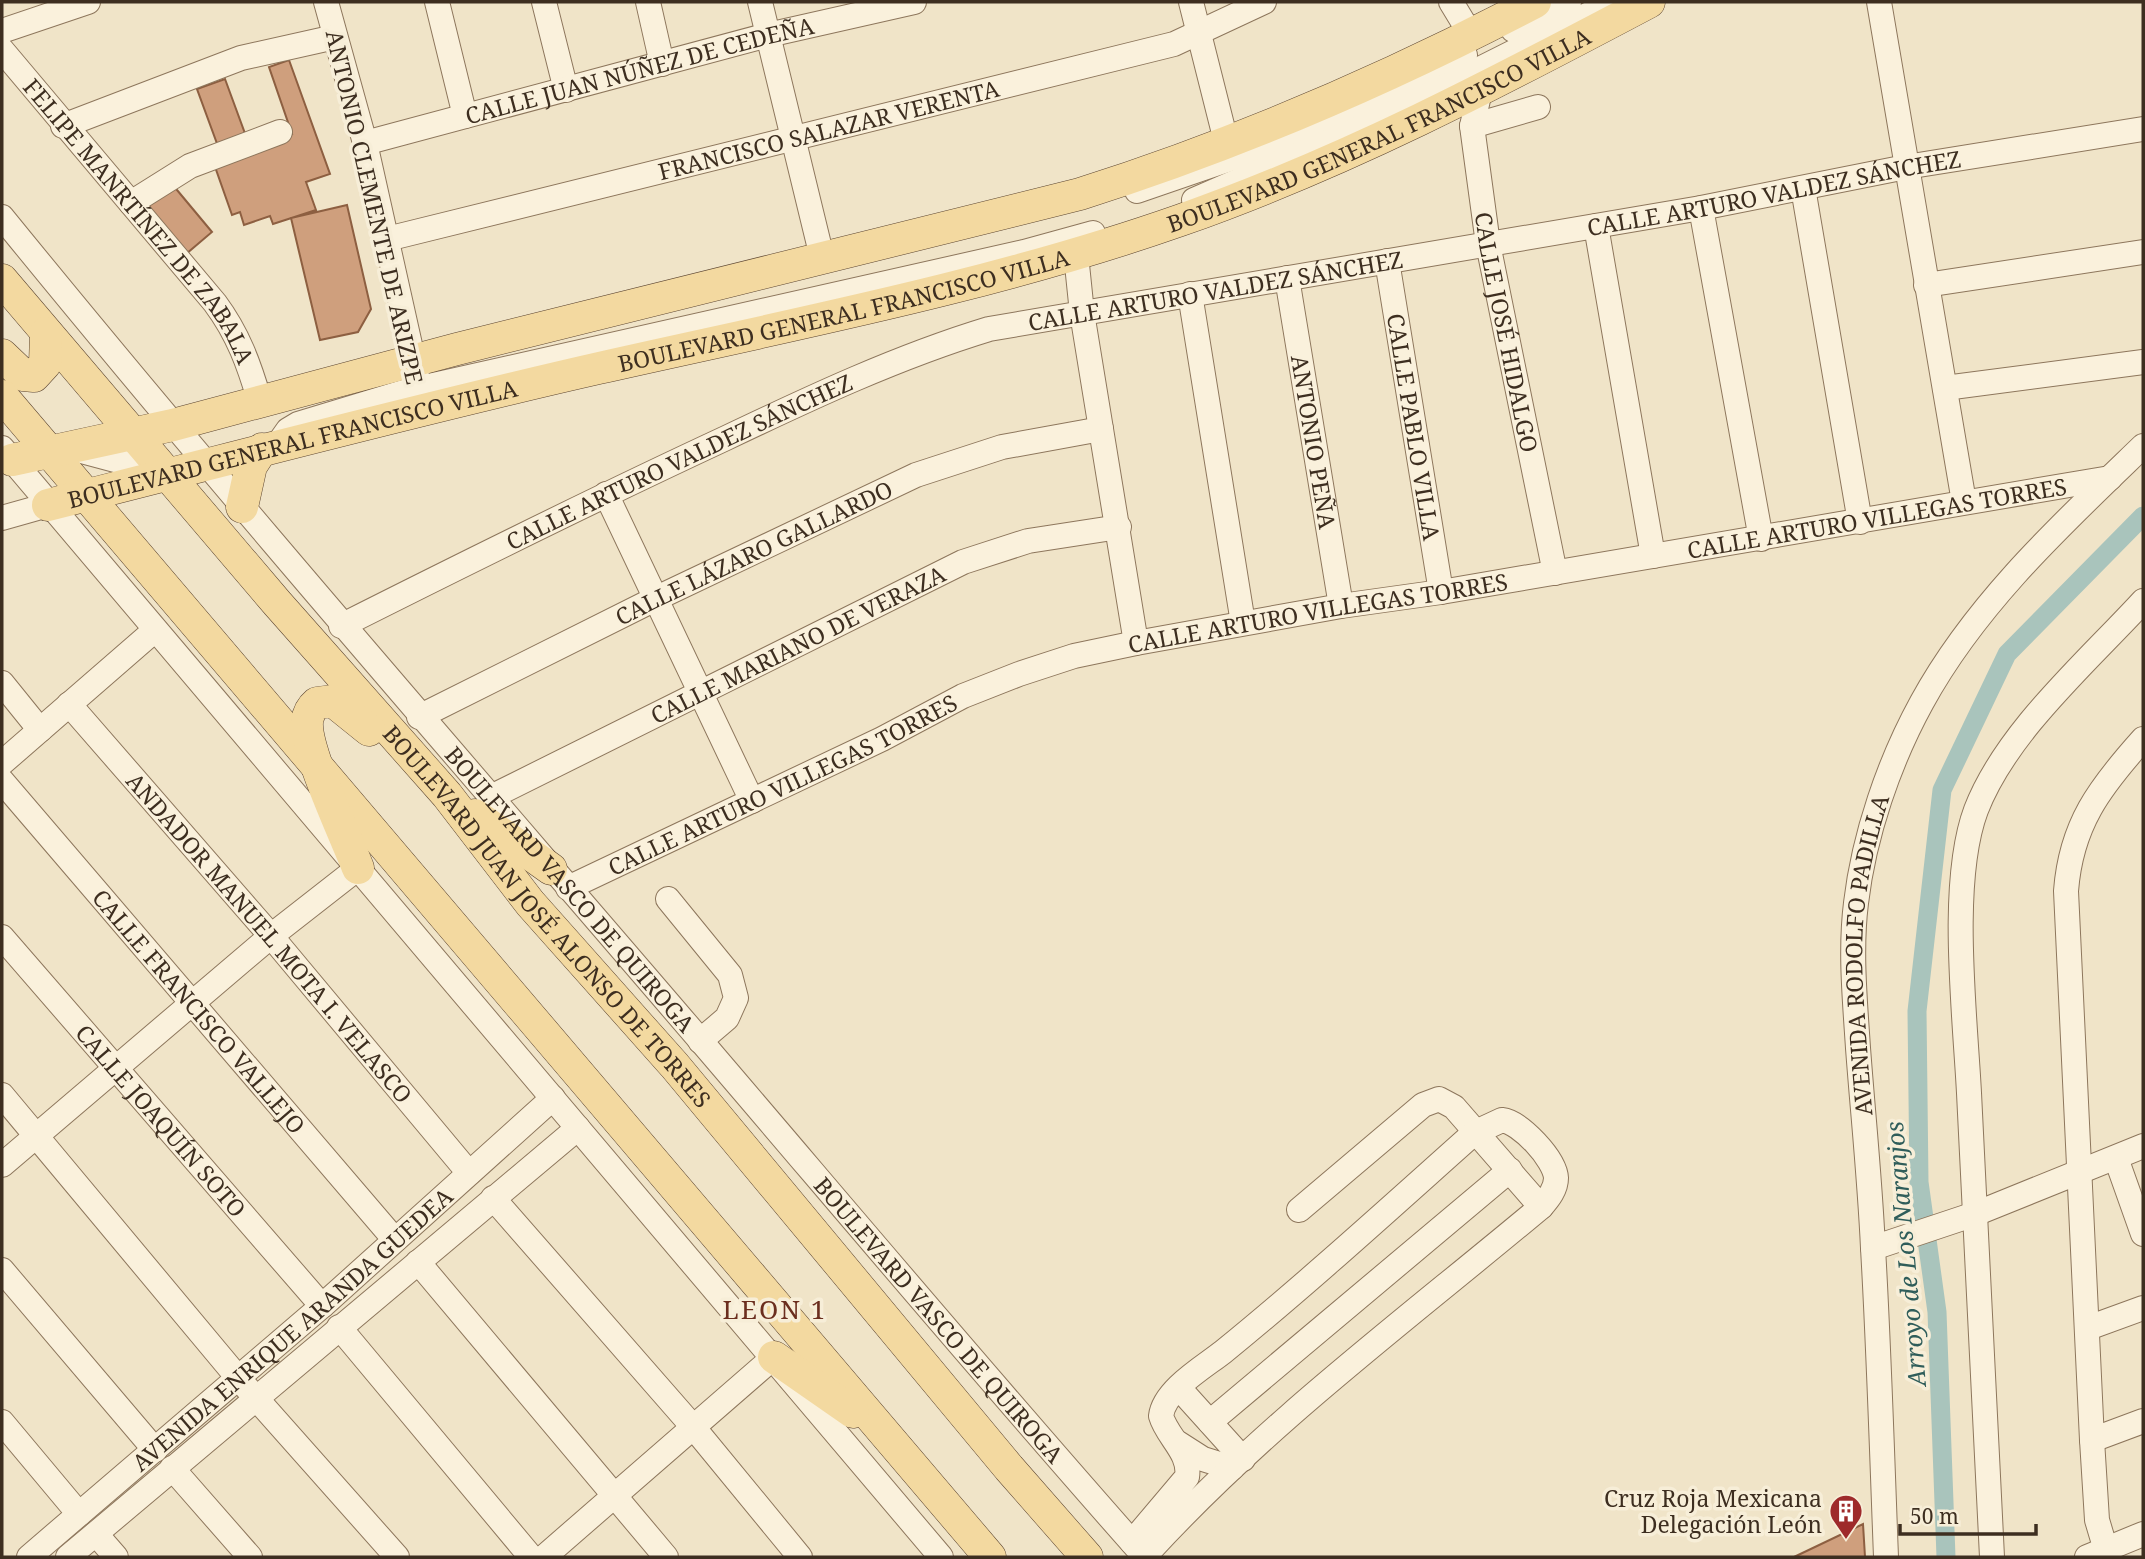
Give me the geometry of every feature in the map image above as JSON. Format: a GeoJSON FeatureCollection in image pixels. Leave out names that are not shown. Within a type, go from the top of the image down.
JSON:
{"type":"FeatureCollection","features":[{"type":"Feature","properties":{"kind":"main road","name":"BOULEVARD GENERAL FRANCISCO VILLA"},"geometry":{"type":"LineString","coordinates":[[48,505],[269,448],[418,388],[448,366],[585,326],[609,313],[822,257],[1005,215],[1092,190],[1227,145],[1471,36],[1535,2]]}},
{"type":"Feature","properties":{"kind":"main road","name":"BOULEVARD GENERAL FRANCISCO VILLA"},"geometry":{"type":"LineString","coordinates":[[5,457],[134,434],[261,402],[418,388],[1076,255],[1276,185],[1382,140],[1649,2]]}},
{"type":"Feature","properties":{"kind":"main road","name":"BOULEVARD JUAN JOSÉ ALONSO DE TORRES"},"geometry":{"type":"LineString","coordinates":[[2,280],[447,795],[530,903],[675,1066],[1087,1557]]}},
{"type":"Feature","properties":{"kind":"main road"},"geometry":{"type":"LineString","coordinates":[[2,355],[23,375],[34,376],[45,364],[46,332]]}},
{"type":"Feature","properties":{"kind":"main road"},"geometry":{"type":"LineString","coordinates":[[2,396],[56,449],[86,496],[990,1557]]}},
{"type":"Feature","properties":{"kind":"main road"},"geometry":{"type":"LineString","coordinates":[[242,507],[251,466],[269,448]]}},
{"type":"Feature","properties":{"kind":"main road"},"geometry":{"type":"LineString","coordinates":[[358,868],[307,731],[308,715],[317,703],[333,701],[447,795],[560,878]]}},
{"type":"Feature","properties":{"kind":"main road"},"geometry":{"type":"LineString","coordinates":[[774,1357],[888,1436]]}},
{"type":"Feature","properties":{"kind":"street"},"geometry":{"type":"LineString","coordinates":[[2,31],[88,2]]}},
{"type":"Feature","properties":{"kind":"street","name":"ANTONIO CLEMENTE DE ARIZPE"},"geometry":{"type":"LineString","coordinates":[[326,2],[365,143],[418,388]]}},
{"type":"Feature","properties":{"kind":"street"},"geometry":{"type":"LineString","coordinates":[[437,2],[465,116]]}},
{"type":"Feature","properties":{"kind":"street"},"geometry":{"type":"LineString","coordinates":[[544,2],[566,90]]}},
{"type":"Feature","properties":{"kind":"street"},"geometry":{"type":"LineString","coordinates":[[648,2],[662,64]]}},
{"type":"Feature","properties":{"kind":"street"},"geometry":{"type":"LineString","coordinates":[[760,2],[822,257]]}},
{"type":"Feature","properties":{"kind":"street","name":"CALLE JUAN NÚÑEZ DE CEDEÑA"},"geometry":{"type":"LineString","coordinates":[[365,143],[870,6],[914,2]]}},
{"type":"Feature","properties":{"kind":"street"},"geometry":{"type":"LineString","coordinates":[[1191,2],[1227,145]]}},
{"type":"Feature","properties":{"kind":"street","name":"FRANCISCO SALAZAR VERENTA"},"geometry":{"type":"LineString","coordinates":[[387,239],[1162,47],[1200,34],[1264,2]]}},
{"type":"Feature","properties":{"kind":"street"},"geometry":{"type":"LineString","coordinates":[[1451,2],[1471,36]]}},
{"type":"Feature","properties":{"kind":"street"},"geometry":{"type":"LineString","coordinates":[[675,297],[720,296],[767,287],[1069,212],[1182,176],[1294,138],[1569,2]]}},
{"type":"Feature","properties":{"kind":"street"},"geometry":{"type":"LineString","coordinates":[[418,388],[1024,252],[1176,207],[1374,122],[1612,2]]}},
{"type":"Feature","properties":{"kind":"street"},"geometry":{"type":"LineString","coordinates":[[1879,2],[1964,502]]}},
{"type":"Feature","properties":{"kind":"street"},"geometry":{"type":"LineString","coordinates":[[63,126],[241,58],[289,45],[335,37]]}},
{"type":"Feature","properties":{"kind":"street","name":"FELIPE MANRTÍNEZ DE ZABALA"},"geometry":{"type":"LineString","coordinates":[[2,50],[235,331],[261,402]]}},
{"type":"Feature","properties":{"kind":"street","name":"CALLE JOSÉ HIDALGO"},"geometry":{"type":"LineString","coordinates":[[1480,91],[1472,126],[1488,244],[1555,573]]}},
{"type":"Feature","properties":{"kind":"street"},"geometry":{"type":"LineString","coordinates":[[1472,126],[1538,107]]}},
{"type":"Feature","properties":{"kind":"street","name":"CALLE ARTURO VALDEZ SÁNCHEZ"},"geometry":{"type":"LineString","coordinates":[[341,626],[606,494],[899,359],[989,329],[1701,208],[1906,167],[2143,129]]}},
{"type":"Feature","properties":{"kind":"street"},"geometry":{"type":"LineString","coordinates":[[131,203],[190,166],[280,132]]}},
{"type":"Feature","properties":{"kind":"street"},"geometry":{"type":"LineString","coordinates":[[1803,188],[1860,522]]}},
{"type":"Feature","properties":{"kind":"street"},"geometry":{"type":"LineString","coordinates":[[1701,208],[1761,539]]}},
{"type":"Feature","properties":{"kind":"street","name":"BOULEVARD VASCO DE QUIROGA"},"geometry":{"type":"LineString","coordinates":[[2,217],[341,626],[700,1041],[1029,1428],[1140,1552]]}},
{"type":"Feature","properties":{"kind":"street"},"geometry":{"type":"LineString","coordinates":[[1596,226],[1653,556]]}},
{"type":"Feature","properties":{"kind":"street"},"geometry":{"type":"LineString","coordinates":[[1926,285],[2143,252]]}},
{"type":"Feature","properties":{"kind":"street"},"geometry":{"type":"LineString","coordinates":[[1076,255],[1082,313],[1136,643]]}},
{"type":"Feature","properties":{"kind":"street","name":"CALLE PABLO VILLA"},"geometry":{"type":"LineString","coordinates":[[1387,261],[1441,592]]}},
{"type":"Feature","properties":{"kind":"street","name":"ANTONIO PEÑA"},"geometry":{"type":"LineString","coordinates":[[1287,278],[1342,606]]}},
{"type":"Feature","properties":{"kind":"street"},"geometry":{"type":"LineString","coordinates":[[1190,294],[1243,623]]}},
{"type":"Feature","properties":{"kind":"street"},"geometry":{"type":"LineString","coordinates":[[1945,388],[2143,362]]}},
{"type":"Feature","properties":{"kind":"street"},"geometry":{"type":"LineString","coordinates":[[2,384],[42,428],[56,449],[169,474]]}},
{"type":"Feature","properties":{"kind":"street","name":"CALLE LÁZARO GALLARDO"},"geometry":{"type":"LineString","coordinates":[[419,717],[655,599],[916,475],[1002,447],[1101,429]]}},
{"type":"Feature","properties":{"kind":"street","name":"AVENIDA RODOLFO PADILLA"},"geometry":{"type":"LineString","coordinates":[[1886,1557],[1873,1248],[1854,988],[1856,904],[1881,800],[1922,703],[1948,660],[2010,582],[2068,517],[2143,446]]}},
{"type":"Feature","properties":{"kind":"street"},"geometry":{"type":"LineString","coordinates":[[5,457],[358,868],[941,1557]]}},
{"type":"Feature","properties":{"kind":"street","name":"CALLE ARTURO VILLEGAS TORRES"},"geometry":{"type":"LineString","coordinates":[[560,878],[752,801],[963,696],[1074,656],[1243,623],[1761,539],[2110,478]]}},
{"type":"Feature","properties":{"kind":"street"},"geometry":{"type":"LineString","coordinates":[[606,494],[752,801]]}},
{"type":"Feature","properties":{"kind":"street","name":"BOULEVARD GENERAL FRANCISCO VILLA"},"geometry":{"type":"LineString","coordinates":[[2,518],[48,505]]}},
{"type":"Feature","properties":{"kind":"street","name":"CALLE MARIANO DE VERAZA"},"geometry":{"type":"LineString","coordinates":[[489,798],[700,690],[963,562],[1028,541],[1119,527]]}},
{"type":"Feature","properties":{"kind":"street"},"geometry":{"type":"LineString","coordinates":[[1993,1557],[1962,904],[1965,850],[1976,811],[1987,786],[2033,721],[2143,601]]}},
{"type":"Feature","properties":{"kind":"street"},"geometry":{"type":"LineString","coordinates":[[2,762],[155,630]]}},
{"type":"Feature","properties":{"kind":"street"},"geometry":{"type":"LineString","coordinates":[[2,683],[40,730]]}},
{"type":"Feature","properties":{"kind":"street","name":"ANDADOR MANUEL MOTA I. VELASCO"},"geometry":{"type":"LineString","coordinates":[[69,704],[271,936],[470,1173]]}},
{"type":"Feature","properties":{"kind":"street"},"geometry":{"type":"LineString","coordinates":[[2143,739],[2089,809],[2076,833],[2069,858],[2066,891],[2078,1174],[2100,1555],[2143,1534]]}},
{"type":"Feature","properties":{"kind":"street","name":"CALLE FRANCISCO VALLEJO"},"geometry":{"type":"LineString","coordinates":[[2,781],[395,1240]]}},
{"type":"Feature","properties":{"kind":"street"},"geometry":{"type":"LineString","coordinates":[[2,1165],[271,936],[358,868]]}},
{"type":"Feature","properties":{"kind":"street"},"geometry":{"type":"LineString","coordinates":[[668,899],[730,975],[736,998],[727,1018],[700,1041]]}},
{"type":"Feature","properties":{"kind":"street","name":"CALLE JOAQUÍN SOTO"},"geometry":{"type":"LineString","coordinates":[[2,937],[322,1306]]}},
{"type":"Feature","properties":{"kind":"street"},"geometry":{"type":"LineString","coordinates":[[2,1095],[239,1379],[397,1557]]}},
{"type":"Feature","properties":{"kind":"street","name":"AVENIDA ENRIQUE ARANDA GUEDEA"},"geometry":{"type":"LineString","coordinates":[[29,1557],[239,1379],[553,1098]]}},
{"type":"Feature","properties":{"kind":"street"},"geometry":{"type":"LineString","coordinates":[[1299,1210],[1423,1105],[1439,1099],[1454,1107],[1541,1207]]}},
{"type":"Feature","properties":{"kind":"street"},"geometry":{"type":"LineString","coordinates":[[1502,1120],[1521,1126],[1553,1167],[1556,1176],[1551,1196],[1302,1405],[1140,1552],[1185,1482],[1188,1471],[1178,1443],[1161,1416],[1163,1406],[1179,1388],[1288,1299],[1474,1133],[1502,1120]]}},
{"type":"Feature","properties":{"kind":"street","name":"AVENIDA ENRIQUE ARANDA GUEDEA"},"geometry":{"type":"LineString","coordinates":[[68,1557],[578,1128]]}},
{"type":"Feature","properties":{"kind":"street"},"geometry":{"type":"LineString","coordinates":[[1873,1248],[1975,1214],[2143,1146]]}},
{"type":"Feature","properties":{"kind":"street"},"geometry":{"type":"LineString","coordinates":[[2116,1158],[2143,1234]]}},
{"type":"Feature","properties":{"kind":"street"},"geometry":{"type":"LineString","coordinates":[[1210,1422],[1510,1170]]}},
{"type":"Feature","properties":{"kind":"street"},"geometry":{"type":"LineString","coordinates":[[493,1198],[694,1428],[800,1557]]}},
{"type":"Feature","properties":{"kind":"street"},"geometry":{"type":"LineString","coordinates":[[418,1262],[666,1557]]}},
{"type":"Feature","properties":{"kind":"street"},"geometry":{"type":"LineString","coordinates":[[2,1270],[155,1450]]}},
{"type":"Feature","properties":{"kind":"street"},"geometry":{"type":"LineString","coordinates":[[2088,1328],[2143,1308]]}},
{"type":"Feature","properties":{"kind":"street"},"geometry":{"type":"LineString","coordinates":[[339,1327],[531,1557]]}},
{"type":"Feature","properties":{"kind":"street"},"geometry":{"type":"LineString","coordinates":[[544,1557],[774,1357]]}},
{"type":"Feature","properties":{"kind":"street"},"geometry":{"type":"LineString","coordinates":[[1179,1388],[1210,1422],[1237,1464]]}},
{"type":"Feature","properties":{"kind":"street"},"geometry":{"type":"LineString","coordinates":[[2092,1440],[2143,1421]]}},
{"type":"Feature","properties":{"kind":"street"},"geometry":{"type":"LineString","coordinates":[[2,1422],[79,1514]]}},
{"type":"Feature","properties":{"kind":"street"},"geometry":{"type":"LineString","coordinates":[[1178,1443],[1203,1459],[1237,1464]]}},
{"type":"Feature","properties":{"kind":"street"},"geometry":{"type":"LineString","coordinates":[[172,1468],[250,1557]]}},
{"type":"Feature","properties":{"kind":"street"},"geometry":{"type":"LineString","coordinates":[[96,1534],[116,1557]]}},
{"type":"Feature","properties":{"kind":"building"},"geometry":{"type":"Polygon","coordinates":[[[289,60],[330,174],[306,182],[316,210],[273,224],[270,216],[244,225],[240,212],[232,215],[213,161],[292,134],[269,67],[289,60]]]}},
{"type":"Feature","properties":{"kind":"building"},"geometry":{"type":"Polygon","coordinates":[[[225,79],[247,139],[219,149],[197,89],[225,79]]]}},
{"type":"Feature","properties":{"kind":"building"},"geometry":{"type":"Polygon","coordinates":[[[172,184],[212,232],[186,254],[146,205],[172,184]]]}},
{"type":"Feature","properties":{"kind":"building"},"geometry":{"type":"Polygon","coordinates":[[[347,205],[371,309],[358,332],[320,340],[291,218],[347,205]]]}},
{"type":"Feature","properties":{"kind":"building","name":"Cruz Roja Mexicana Delegación León"},"geometry":{"type":"Polygon","coordinates":[[[1863,1524],[1865,1557],[1794,1557],[1863,1524]]]}},
{"type":"Feature","properties":{"kind":"waterway","name":"Arroyo de Los Naranjos"},"geometry":{"type":"LineString","coordinates":[[1946,1557],[1937,1312],[1919,1182],[1917,1011],[1942,790],[2007,654],[2143,516]]}},
{"type":"Feature","properties":{"kind":"place","name":"Cruz Roja Mexicana Delegación León"},"geometry":{"type":"Point","coordinates":[1846,1541]}},
{"type":"Feature","properties":{"kind":"district","name":"LEON 1"},"geometry":{"type":"Point","coordinates":[775,1309]}}]}
